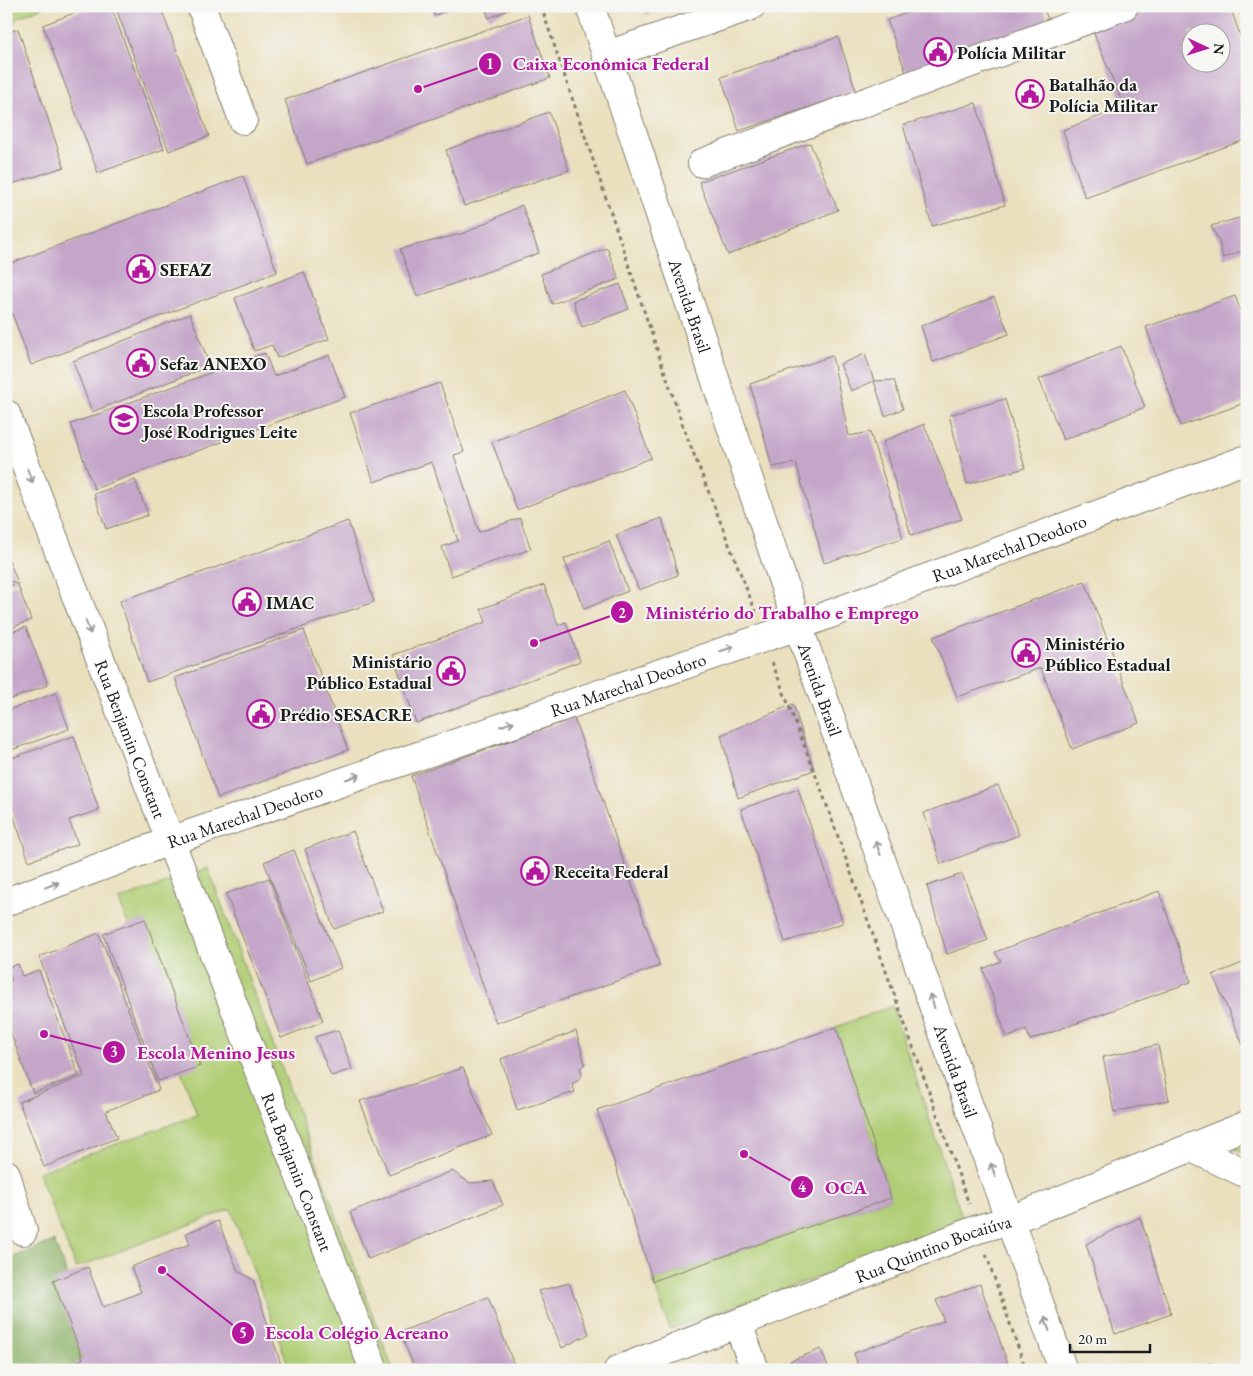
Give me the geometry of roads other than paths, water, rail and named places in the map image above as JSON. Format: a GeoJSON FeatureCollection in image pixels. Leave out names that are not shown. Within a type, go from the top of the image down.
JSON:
{"type":"FeatureCollection","features":[{"type":"Feature","properties":{"kind":"street"},"geometry":{"type":"LineString","coordinates":[[201,6],[242,120]]}},
{"type":"Feature","properties":{"kind":"street","name":"Avenida Brasil"},"geometry":{"type":"LineString","coordinates":[[590,6],[798,626],[1063,1370]]}},
{"type":"Feature","properties":{"kind":"street"},"geometry":{"type":"LineString","coordinates":[[607,55],[751,6]]}},
{"type":"Feature","properties":{"kind":"street"},"geometry":{"type":"LineString","coordinates":[[702,163],[1124,6]]}},
{"type":"Feature","properties":{"kind":"street","name":"Rua Benjamin Constant"},"geometry":{"type":"LineString","coordinates":[[6,414],[374,1370]]}},
{"type":"Feature","properties":{"kind":"street","name":"Rua Marechal Deodoro"},"geometry":{"type":"LineString","coordinates":[[6,902],[170,840],[762,636],[798,626],[1247,459]]}},
{"type":"Feature","properties":{"kind":"street","name":"Rua Quintino Bocaiúva"},"geometry":{"type":"LineString","coordinates":[[618,1370],[978,1229],[1011,1220],[1247,1125]]}},
{"type":"Feature","properties":{"kind":"street"},"geometry":{"type":"LineString","coordinates":[[1192,1148],[1247,1174]]}},
{"type":"Feature","properties":{"kind":"street"},"geometry":{"type":"LineString","coordinates":[[6,1174],[23,1231]]}},
{"type":"Feature","properties":{"kind":"street"},"geometry":{"type":"LineString","coordinates":[[738,1324],[755,1370]]}},
{"type":"Feature","properties":{"kind":"place","name":"Polícia Militar"},"geometry":{"type":"Point","coordinates":[938,52]}},
{"type":"Feature","properties":{"kind":"place","name":"Caixa Econômica Federal"},"geometry":{"type":"Point","coordinates":[418,89]}},
{"type":"Feature","properties":{"kind":"place","name":"Batalhão da Polícia Militar"},"geometry":{"type":"Point","coordinates":[1030,94]}},
{"type":"Feature","properties":{"kind":"place","name":"SEFAZ"},"geometry":{"type":"Point","coordinates":[141,269]}},
{"type":"Feature","properties":{"kind":"place","name":"Sefaz ANEXO"},"geometry":{"type":"Point","coordinates":[141,363]}},
{"type":"Feature","properties":{"kind":"place","name":"Escola Professor José Rodrigues Leite"},"geometry":{"type":"Point","coordinates":[124,420]}},
{"type":"Feature","properties":{"kind":"place","name":"IMAC"},"geometry":{"type":"Point","coordinates":[247,602]}},
{"type":"Feature","properties":{"kind":"place","name":"Ministério do Trabalho e Emprego"},"geometry":{"type":"Point","coordinates":[534,643]}},
{"type":"Feature","properties":{"kind":"place","name":"Ministério Público Estadual"},"geometry":{"type":"Point","coordinates":[1026,653]}},
{"type":"Feature","properties":{"kind":"place","name":"Ministário Público Estadual"},"geometry":{"type":"Point","coordinates":[451,671]}},
{"type":"Feature","properties":{"kind":"place","name":"Prédio SESACRE"},"geometry":{"type":"Point","coordinates":[261,714]}},
{"type":"Feature","properties":{"kind":"place","name":"Receita Federal"},"geometry":{"type":"Point","coordinates":[535,871]}},
{"type":"Feature","properties":{"kind":"place","name":"Escola Menino Jesus"},"geometry":{"type":"Point","coordinates":[44,1034]}},
{"type":"Feature","properties":{"kind":"place","name":"OCA"},"geometry":{"type":"Point","coordinates":[744,1154]}},
{"type":"Feature","properties":{"kind":"place","name":"Escola Colégio Acreano"},"geometry":{"type":"Point","coordinates":[162,1270]}}]}
